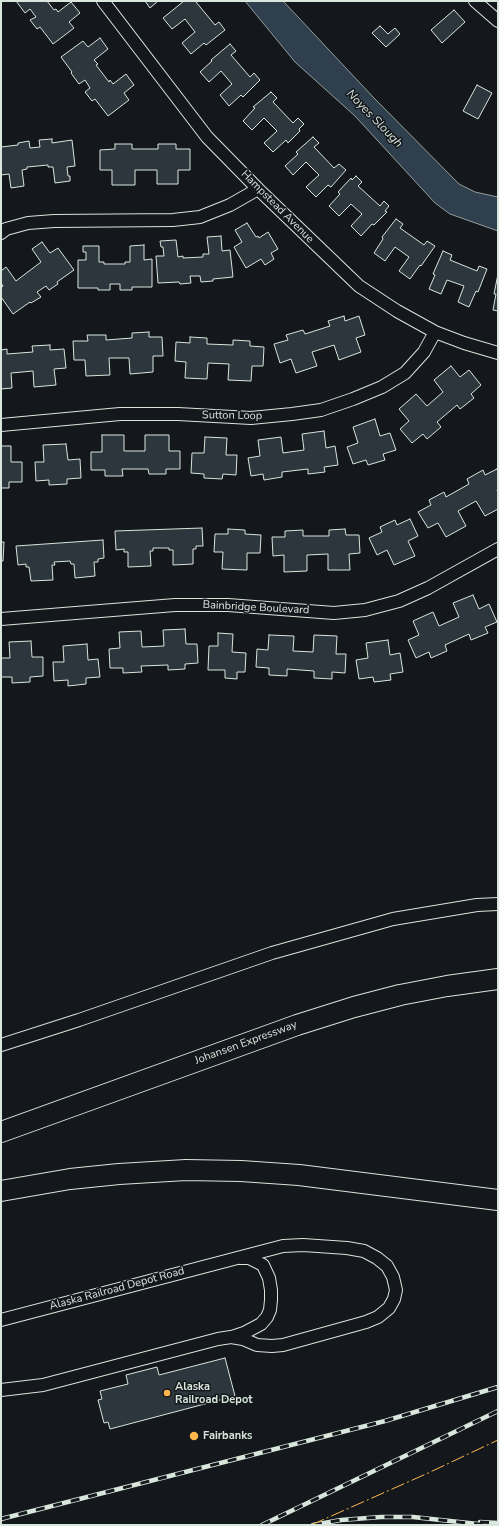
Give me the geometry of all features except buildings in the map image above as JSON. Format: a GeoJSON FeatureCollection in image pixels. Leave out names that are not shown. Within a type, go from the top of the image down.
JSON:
{"type":"FeatureCollection","features":[{"type":"Feature","properties":{"kind":"highway","name":"Johansen Expressway"},"geometry":{"type":"LineString","coordinates":[[1,1132],[297,1025],[354,1007],[400,995],[447,986],[498,979]]}},
{"type":"Feature","properties":{"kind":"highway"},"geometry":{"type":"LineString","coordinates":[[1,1191],[70,1179],[186,1170],[241,1171],[299,1175],[498,1200]]}},
{"type":"Feature","properties":{"kind":"street","name":"Hampstead Avenue"},"geometry":{"type":"LineString","coordinates":[[103,1],[208,137],[258,189],[359,286],[397,312],[435,332],[464,343],[498,353]]}},
{"type":"Feature","properties":{"kind":"street"},"geometry":{"type":"LineString","coordinates":[[474,1],[498,21]]}},
{"type":"Feature","properties":{"kind":"street"},"geometry":{"type":"LineString","coordinates":[[1,233],[28,223],[48,221],[173,220],[200,217],[230,205],[258,189]]}},
{"type":"Feature","properties":{"kind":"street","name":"Sutton Loop"},"geometry":{"type":"LineString","coordinates":[[1,425],[120,414],[178,414],[251,418],[322,410],[353,400],[382,387],[405,373],[424,352],[435,332]]}},
{"type":"Feature","properties":{"kind":"street","name":"Bainbridge Boulevard"},"geometry":{"type":"LineString","coordinates":[[1,618],[175,605],[228,605],[334,613],[365,610],[399,601],[498,549]]}},
{"type":"Feature","properties":{"kind":"street"},"geometry":{"type":"LineString","coordinates":[[1,1045],[79,1020],[272,953],[393,919],[477,905],[498,904]]}},
{"type":"Feature","properties":{"kind":"street","name":"Alaska Railroad Depot Road"},"geometry":{"type":"LineString","coordinates":[[1,1320],[283,1246],[303,1245],[347,1248],[364,1251],[377,1258],[387,1266],[393,1277],[396,1290],[394,1299],[389,1308],[378,1317],[366,1322],[283,1345],[257,1345],[243,1339],[231,1337]]}},
{"type":"Feature","properties":{"kind":"street","name":"Alaska Railroad Depot Road"},"geometry":{"type":"LineString","coordinates":[[1,1390],[43,1385],[218,1339],[231,1337],[244,1333],[261,1324],[267,1318],[270,1310],[271,1290],[269,1278],[263,1265],[249,1258],[234,1258]]}},
{"type":"Feature","properties":{"kind":"water","name":"Noyes Slough"},"geometry":{"type":"Polygon","coordinates":[[[245,1],[283,1],[374,98],[459,184],[475,192],[498,197],[498,231],[450,214],[435,203],[355,116],[295,62],[245,1]]]}},
{"type":"Feature","properties":{"kind":"railway"},"geometry":{"type":"LineString","coordinates":[[1,1519],[385,1421],[498,1387]]}},
{"type":"Feature","properties":{"kind":"railway"},"geometry":{"type":"LineString","coordinates":[[262,1525],[498,1411]]}},
{"type":"Feature","properties":{"kind":"railway"},"geometry":{"type":"LineString","coordinates":[[313,1525],[341,1520],[381,1517],[413,1517],[487,1525]]}},
{"type":"Feature","properties":{"kind":"railway"},"geometry":{"type":"LineString","coordinates":[[480,1522],[498,1523]]}},
{"type":"Feature","properties":{"kind":"power"},"geometry":{"type":"LineString","coordinates":[[311,1525],[498,1440]]}},
{"type":"Feature","properties":{"kind":"place","name":"Alaska Railroad Depot"},"geometry":{"type":"Point","coordinates":[167,1393]}},
{"type":"Feature","properties":{"kind":"place","name":"Fairbanks"},"geometry":{"type":"Point","coordinates":[194,1436]}}]}
